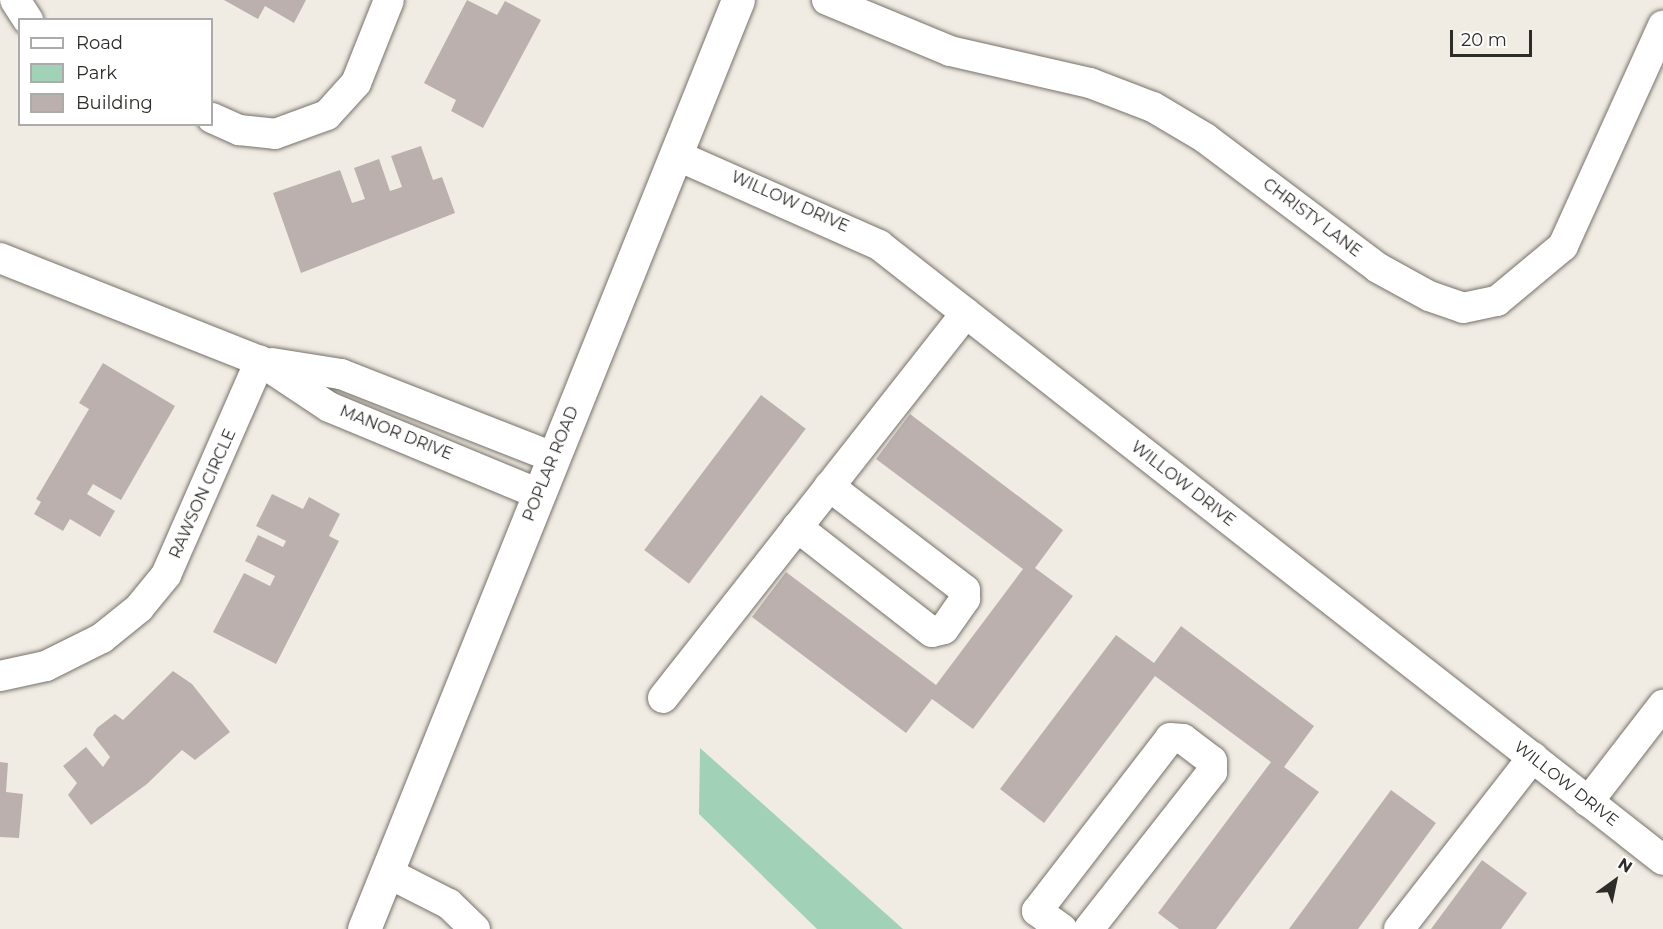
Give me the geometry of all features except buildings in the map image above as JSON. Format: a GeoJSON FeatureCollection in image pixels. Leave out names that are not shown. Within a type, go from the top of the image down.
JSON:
{"type":"FeatureCollection","features":[{"type":"Feature","properties":{"kind":"street"},"geometry":{"type":"LineString","coordinates":[[15,0],[27,18]]}},
{"type":"Feature","properties":{"kind":"street"},"geometry":{"type":"LineString","coordinates":[[213,118],[240,130],[275,134],[327,115],[356,82],[389,0]]}},
{"type":"Feature","properties":{"kind":"street","name":"POPLAR ROAD"},"geometry":{"type":"LineString","coordinates":[[364,929],[738,0]]}},
{"type":"Feature","properties":{"kind":"street","name":"CHRISTY LANE"},"geometry":{"type":"LineString","coordinates":[[827,0],[951,51],[1090,83],[1153,107],[1205,138],[1378,268],[1429,296],[1463,308],[1497,301],[1563,246],[1663,26]]}},
{"type":"Feature","properties":{"kind":"street","name":"WILLOW DRIVE"},"geometry":{"type":"LineString","coordinates":[[676,155],[859,232],[966,313],[1663,860]]}},
{"type":"Feature","properties":{"kind":"street","name":"MANOR DRIVE"},"geometry":{"type":"LineString","coordinates":[[0,258],[260,361],[329,406],[539,494]]}},
{"type":"Feature","properties":{"kind":"street"},"geometry":{"type":"LineString","coordinates":[[663,698],[966,313]]}},
{"type":"Feature","properties":{"kind":"street","name":"MANOR DRIVE"},"geometry":{"type":"LineString","coordinates":[[260,361],[341,374],[553,457]]}},
{"type":"Feature","properties":{"kind":"street","name":"RAWSON CIRCLE"},"geometry":{"type":"LineString","coordinates":[[0,676],[69,657],[139,608],[185,541],[260,361]]}},
{"type":"Feature","properties":{"kind":"street"},"geometry":{"type":"LineString","coordinates":[[797,526],[932,633],[944,629],[964,600],[965,590],[829,486]]}},
{"type":"Feature","properties":{"kind":"street"},"geometry":{"type":"LineString","coordinates":[[1588,802],[1663,705]]}},
{"type":"Feature","properties":{"kind":"street"},"geometry":{"type":"LineString","coordinates":[[1062,929],[1037,911],[1170,738],[1183,739],[1212,761],[1212,772],[1089,929]]}},
{"type":"Feature","properties":{"kind":"street"},"geometry":{"type":"LineString","coordinates":[[1399,929],[1533,757]]}},
{"type":"Feature","properties":{"kind":"street"},"geometry":{"type":"LineString","coordinates":[[388,873],[449,904],[475,929]]}},
{"type":"Feature","properties":{"kind":"green space"},"geometry":{"type":"Polygon","coordinates":[[[700,748],[903,929],[817,929],[699,814],[700,748]]]}}]}
